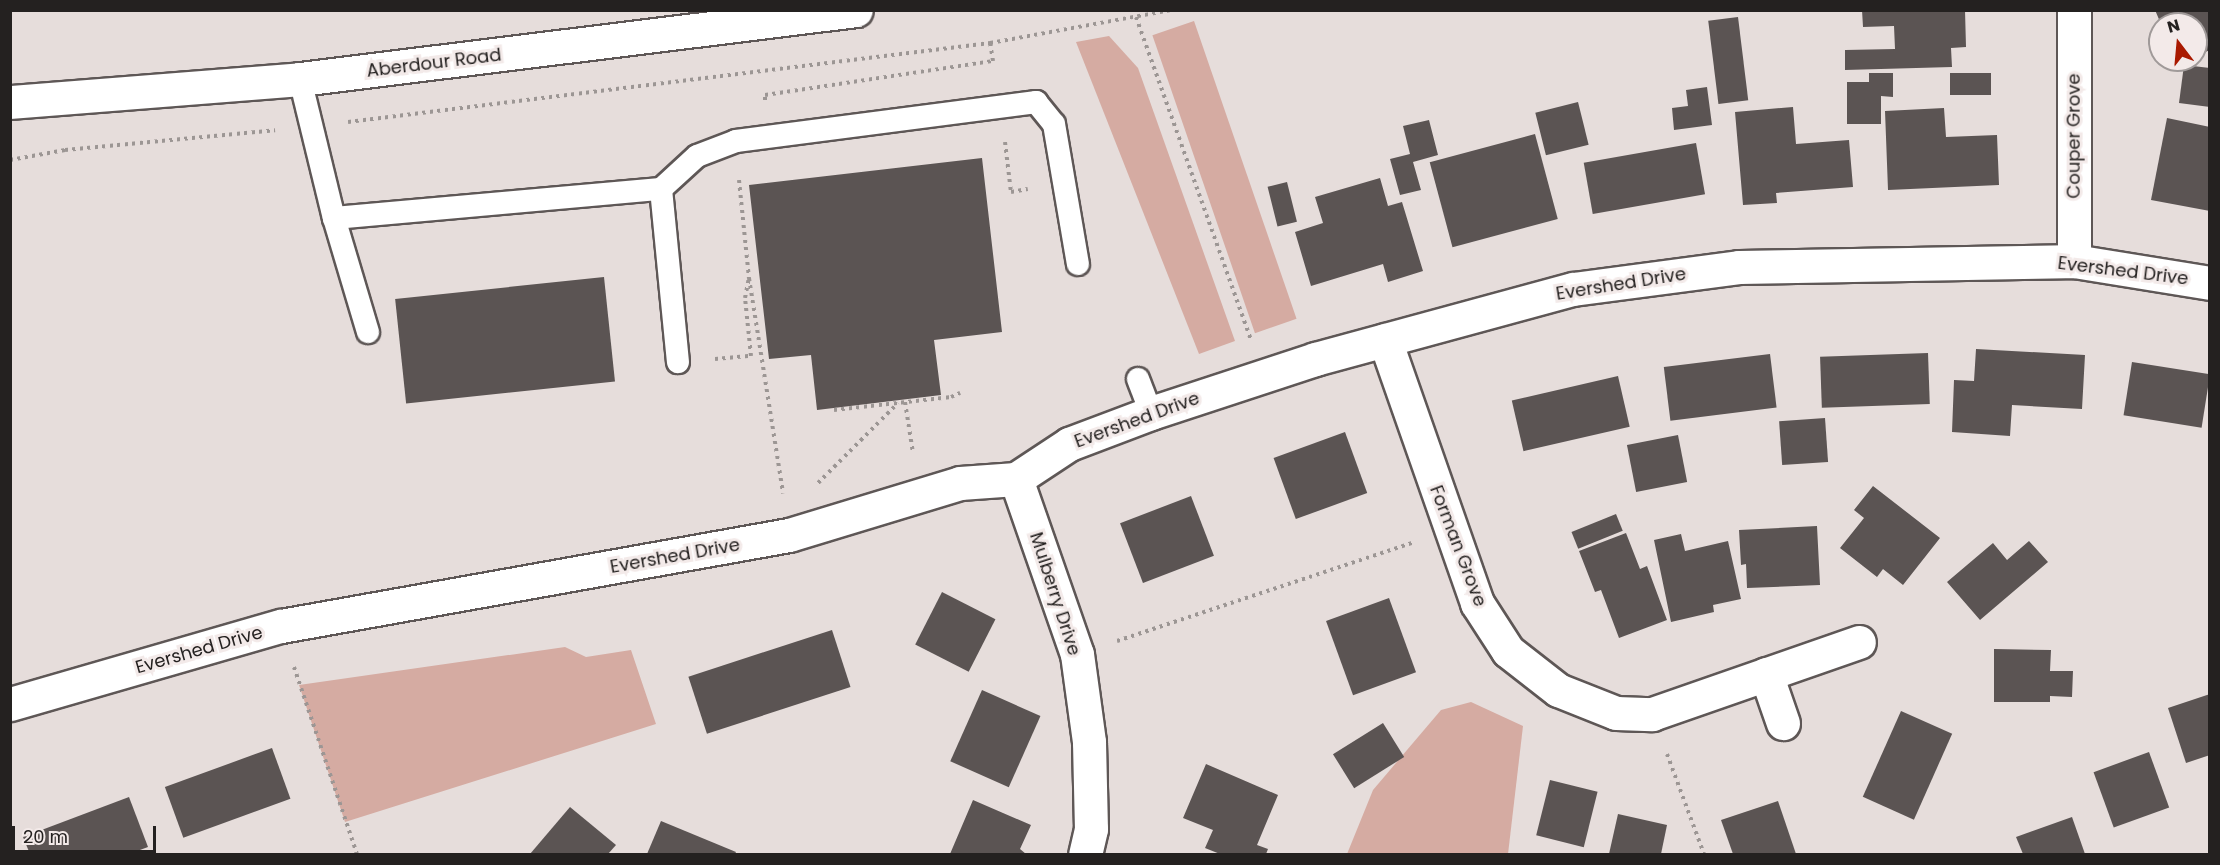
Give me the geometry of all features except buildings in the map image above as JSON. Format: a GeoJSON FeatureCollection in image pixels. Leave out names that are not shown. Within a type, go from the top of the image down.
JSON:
{"type":"FeatureCollection","features":[{"type":"Feature","properties":{"kind":"street","name":"Aberdour Road"},"geometry":{"type":"LineString","coordinates":[[10,102],[300,79],[856,10]]}},
{"type":"Feature","properties":{"kind":"street","name":"Couper Grove"},"geometry":{"type":"LineString","coordinates":[[2074,10],[2074,261]]}},
{"type":"Feature","properties":{"kind":"street","name":"Evershed Drive"},"geometry":{"type":"LineString","coordinates":[[10,704],[281,626],[789,535],[960,483],[1016,479],[1069,444],[1263,375],[1573,289],[1739,267],[2074,261],[2210,282]]}},
{"type":"Feature","properties":{"kind":"street","name":"Forman Grove"},"geometry":{"type":"LineString","coordinates":[[1385,340],[1477,603],[1508,651],[1558,690],[1616,713],[1652,714],[1859,642]]}},
{"type":"Feature","properties":{"kind":"street","name":"Mulberry Drive"},"geometry":{"type":"LineString","coordinates":[[1016,479],[1077,654],[1089,742],[1091,829],[1085,855]]}},
{"type":"Feature","properties":{"kind":"street"},"geometry":{"type":"LineString","coordinates":[[1766,674],[1782,723]]}},
{"type":"Feature","properties":{"kind":"lane"},"geometry":{"type":"LineString","coordinates":[[300,79],[334,218],[368,332]]}},
{"type":"Feature","properties":{"kind":"lane"},"geometry":{"type":"LineString","coordinates":[[334,218],[661,189],[697,156],[736,141],[1036,102],[1054,124],[1078,264]]}},
{"type":"Feature","properties":{"kind":"lane"},"geometry":{"type":"LineString","coordinates":[[661,189],[678,362]]}},
{"type":"Feature","properties":{"kind":"lane"},"geometry":{"type":"LineString","coordinates":[[1138,379],[1152,413]]}},
{"type":"Feature","properties":{"kind":"path"},"geometry":{"type":"LineString","coordinates":[[10,160],[65,150],[313,127],[990,43],[1170,10]]}},
{"type":"Feature","properties":{"kind":"path"},"geometry":{"type":"LineString","coordinates":[[1136,17],[1263,375]]}},
{"type":"Feature","properties":{"kind":"path"},"geometry":{"type":"LineString","coordinates":[[1004,135],[1011,192],[1065,184]]}},
{"type":"Feature","properties":{"kind":"path"},"geometry":{"type":"LineString","coordinates":[[738,178],[749,278],[789,535]]}},
{"type":"Feature","properties":{"kind":"path"},"geometry":{"type":"LineString","coordinates":[[678,362],[752,356],[745,298],[749,278]]}},
{"type":"Feature","properties":{"kind":"path"},"geometry":{"type":"LineString","coordinates":[[834,410],[907,402],[960,393]]}},
{"type":"Feature","properties":{"kind":"path"},"geometry":{"type":"LineString","coordinates":[[890,401],[907,402]]}},
{"type":"Feature","properties":{"kind":"path"},"geometry":{"type":"LineString","coordinates":[[907,402],[918,495]]}},
{"type":"Feature","properties":{"kind":"path"},"geometry":{"type":"LineString","coordinates":[[821,526],[818,480],[898,403]]}},
{"type":"Feature","properties":{"kind":"path"},"geometry":{"type":"LineString","coordinates":[[1077,654],[1450,530]]}},
{"type":"Feature","properties":{"kind":"path"},"geometry":{"type":"LineString","coordinates":[[281,626],[357,855]]}},
{"type":"Feature","properties":{"kind":"path"},"geometry":{"type":"LineString","coordinates":[[1652,714],[1704,855]]}},
{"type":"Feature","properties":{"kind":"shaded area"},"geometry":{"type":"Polygon","coordinates":[[[1194,21],[1297,319],[1255,333],[1152,35],[1194,21]]]}},
{"type":"Feature","properties":{"kind":"shaded area"},"geometry":{"type":"Polygon","coordinates":[[[1109,36],[1138,68],[1235,341],[1199,354],[1076,42],[1109,36]]]}},
{"type":"Feature","properties":{"kind":"shaded area"},"geometry":{"type":"Polygon","coordinates":[[[565,647],[586,657],[631,650],[656,724],[345,822],[299,685],[565,647]]]}},
{"type":"Feature","properties":{"kind":"shaded area"},"geometry":{"type":"Polygon","coordinates":[[[1471,702],[1523,726],[1508,854],[1347,854],[1373,790],[1441,710],[1471,702]]]}}]}
